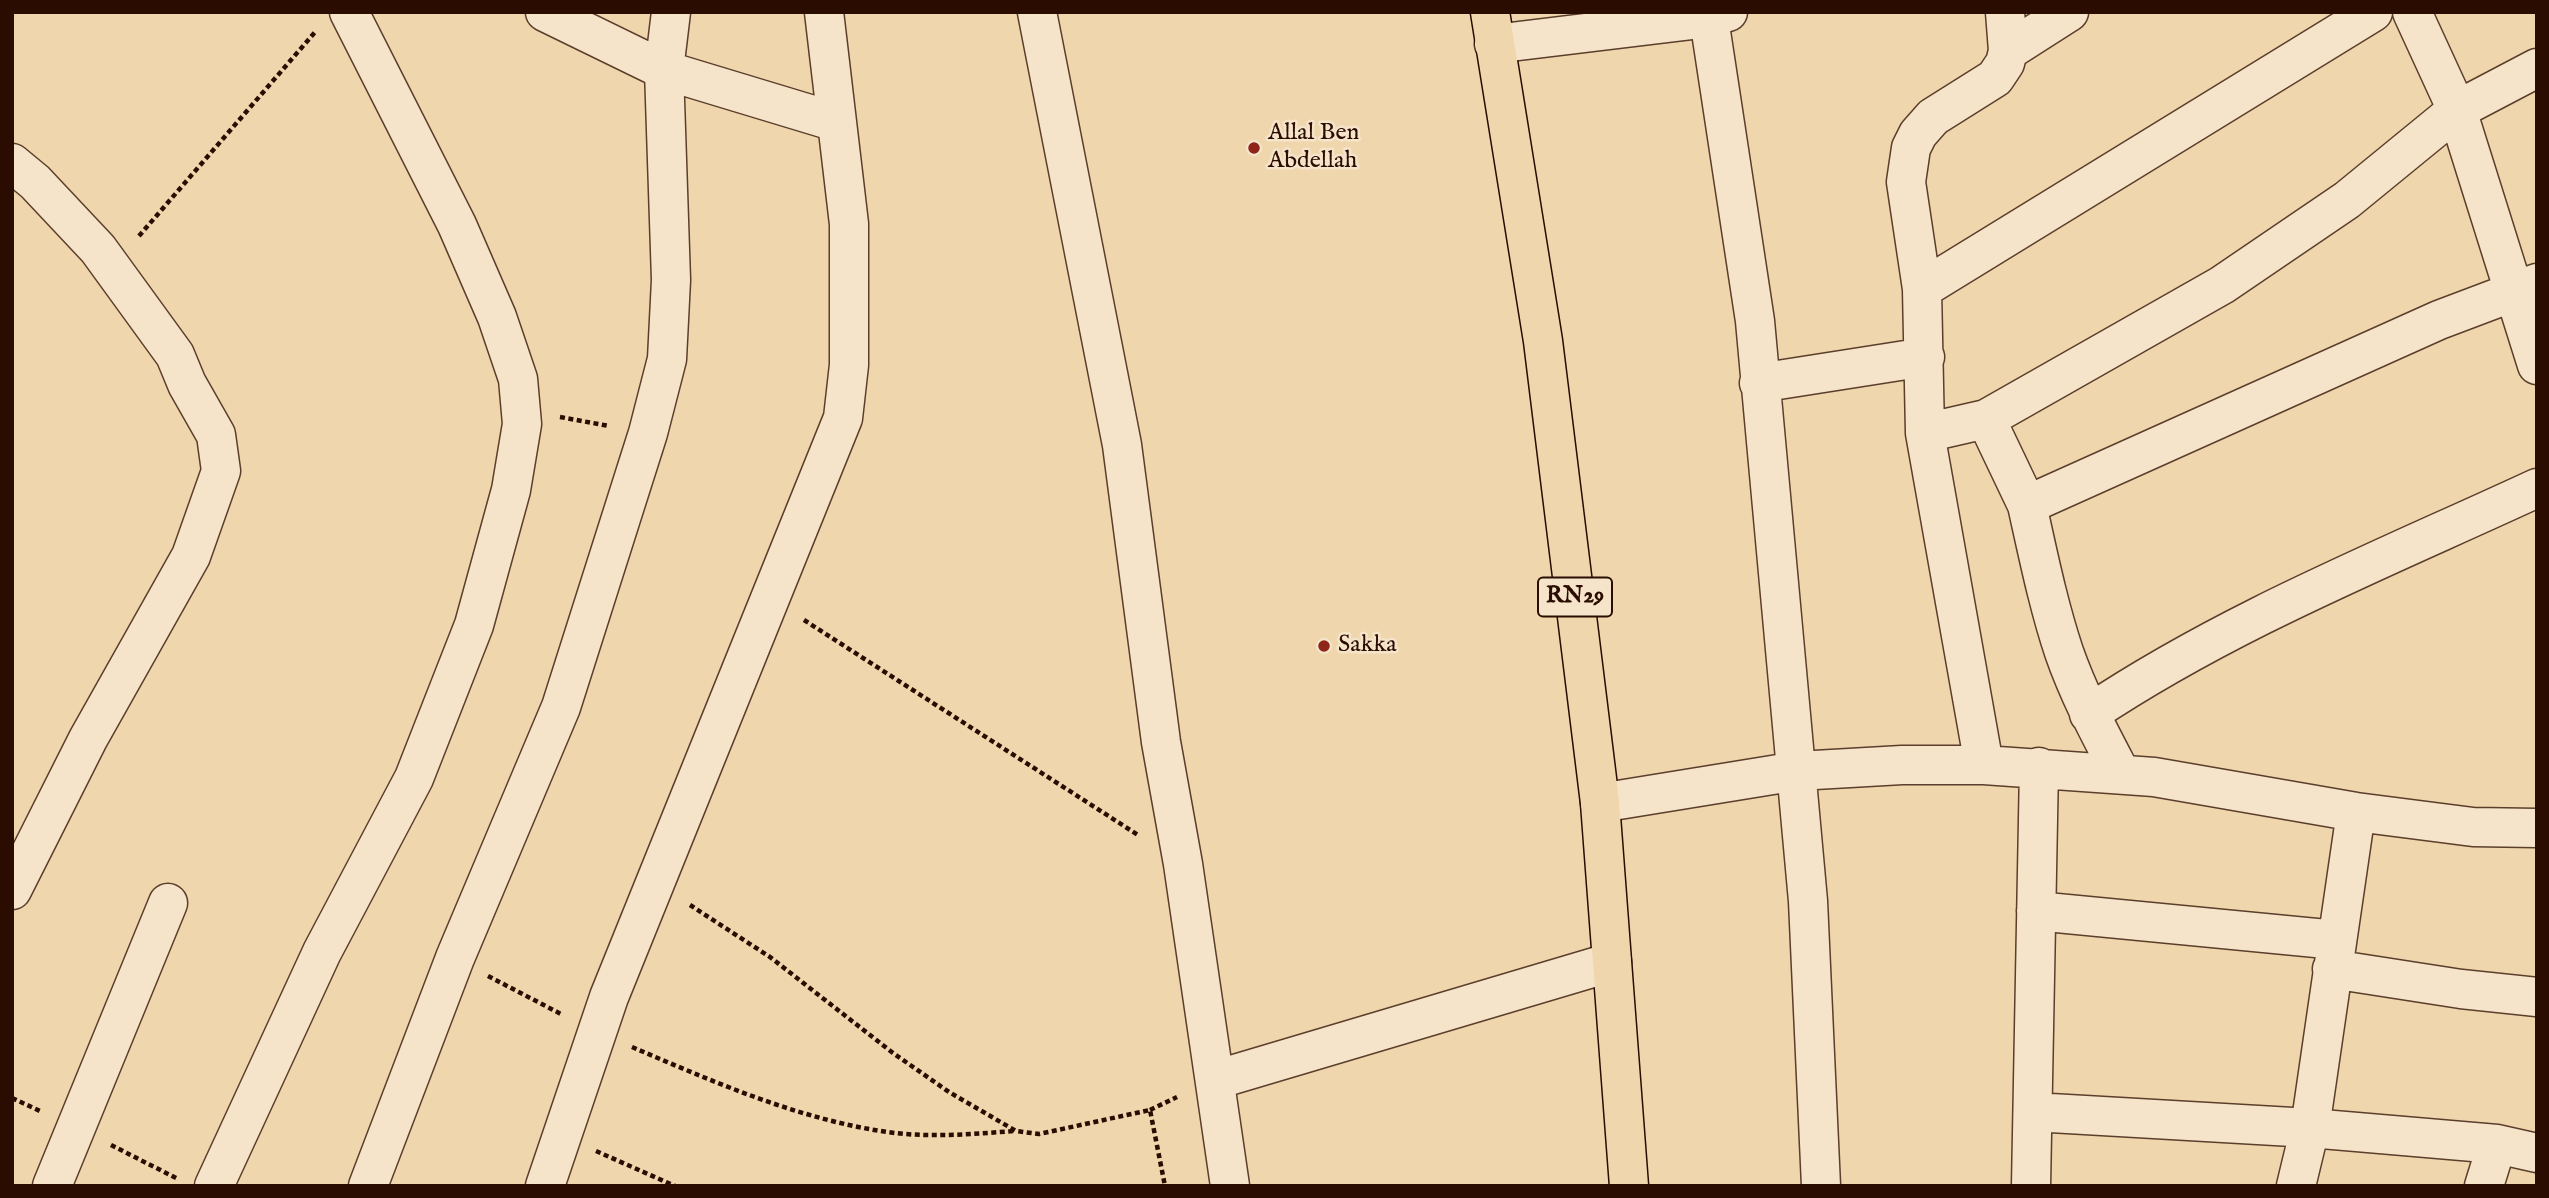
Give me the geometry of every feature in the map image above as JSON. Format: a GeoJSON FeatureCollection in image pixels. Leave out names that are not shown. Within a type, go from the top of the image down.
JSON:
{"type":"FeatureCollection","features":[{"type":"Feature","properties":{"kind":"main road","name":"RN29"},"geometry":{"type":"LineString","coordinates":[[1492,28],[1543,341],[1600,803],[1629,1186]]}},
{"type":"Feature","properties":{"kind":"street"},"geometry":{"type":"LineString","coordinates":[[545,12],[664,70],[836,122]]}},
{"type":"Feature","properties":{"kind":"street"},"geometry":{"type":"LineString","coordinates":[[368,1186],[455,958],[561,707],[648,433],[667,359],[671,280],[664,70],[671,12]]}},
{"type":"Feature","properties":{"kind":"street"},"geometry":{"type":"LineString","coordinates":[[545,1186],[597,1032],[772,601],[843,418],[849,365],[849,224],[824,12]]}},
{"type":"Feature","properties":{"kind":"street"},"geometry":{"type":"LineString","coordinates":[[1037,12],[1122,445],[1161,742],[1183,864],[1230,1186]]}},
{"type":"Feature","properties":{"kind":"street"},"geometry":{"type":"LineString","coordinates":[[1984,765],[1925,433],[1922,289],[1906,182],[1910,148],[1933,117],[1995,78],[2006,63],[2008,51],[2005,12]]}},
{"type":"Feature","properties":{"kind":"street"},"geometry":{"type":"LineString","coordinates":[[2008,51],[2069,12]]}},
{"type":"Feature","properties":{"kind":"street"},"geometry":{"type":"LineString","coordinates":[[1922,289],[2373,12]]}},
{"type":"Feature","properties":{"kind":"street"},"geometry":{"type":"LineString","coordinates":[[2412,12],[2457,110],[2525,288],[2537,365]]}},
{"type":"Feature","properties":{"kind":"street"},"geometry":{"type":"LineString","coordinates":[[1492,28],[1715,14],[1755,320],[1797,771],[1808,901],[1821,1186]]}},
{"type":"Feature","properties":{"kind":"street"},"geometry":{"type":"LineString","coordinates":[[214,1186],[322,951],[419,765],[474,625],[511,490],[522,424],[518,379],[497,317],[457,225],[337,17]]}},
{"type":"Feature","properties":{"kind":"street"},"geometry":{"type":"LineString","coordinates":[[1925,433],[1986,419],[2222,285],[2347,200],[2457,110],[2537,68]]}},
{"type":"Feature","properties":{"kind":"street"},"geometry":{"type":"LineString","coordinates":[[12,163],[35,182],[111,268],[175,355],[187,384],[216,435],[221,471],[191,556],[88,739],[12,890]]}},
{"type":"Feature","properties":{"kind":"street"},"geometry":{"type":"LineString","coordinates":[[2027,505],[2439,320],[2525,288]]}},
{"type":"Feature","properties":{"kind":"street"},"geometry":{"type":"LineString","coordinates":[[1759,383],[1925,357]]}},
{"type":"Feature","properties":{"kind":"street"},"geometry":{"type":"LineString","coordinates":[[1986,419],[2027,505],[2061,641],[2090,714],[2122,774]]}},
{"type":"Feature","properties":{"kind":"street"},"geometry":{"type":"LineString","coordinates":[[2090,714],[2151,673],[2214,639],[2537,488]]}},
{"type":"Feature","properties":{"kind":"street"},"geometry":{"type":"LineString","coordinates":[[1600,803],[1797,771],[1902,765],[1984,765],[2039,767],[2179,780],[2356,812],[2473,827],[2537,828]]}},
{"type":"Feature","properties":{"kind":"street"},"geometry":{"type":"LineString","coordinates":[[2031,1186],[2039,767]]}},
{"type":"Feature","properties":{"kind":"street"},"geometry":{"type":"LineString","coordinates":[[2297,1186],[2310,1128],[2356,812]]}},
{"type":"Feature","properties":{"kind":"street"},"geometry":{"type":"LineString","coordinates":[[52,1186],[168,903]]}},
{"type":"Feature","properties":{"kind":"street"},"geometry":{"type":"LineString","coordinates":[[2036,911],[2334,954],[2461,989],[2537,998]]}},
{"type":"Feature","properties":{"kind":"street"},"geometry":{"type":"LineString","coordinates":[[1215,1080],[1612,962]]}},
{"type":"Feature","properties":{"kind":"street"},"geometry":{"type":"LineString","coordinates":[[2033,1112],[2310,1128],[2497,1144],[2537,1153]]}},
{"type":"Feature","properties":{"kind":"street"},"geometry":{"type":"LineString","coordinates":[[2484,1186],[2497,1144]]}},
{"type":"Feature","properties":{"kind":"path"},"geometry":{"type":"LineString","coordinates":[[111,268],[337,17]]}},
{"type":"Feature","properties":{"kind":"path"},"geometry":{"type":"LineString","coordinates":[[521,409],[648,433]]}},
{"type":"Feature","properties":{"kind":"path"},"geometry":{"type":"LineString","coordinates":[[772,601],[868,658],[1183,864]]}},
{"type":"Feature","properties":{"kind":"path"},"geometry":{"type":"LineString","coordinates":[[656,884],[770,957],[938,1084],[1016,1131]]}},
{"type":"Feature","properties":{"kind":"path"},"geometry":{"type":"LineString","coordinates":[[455,958],[597,1032],[742,1093],[886,1132],[949,1135],[1016,1131],[1039,1134],[1150,1110],[1165,1186]]}},
{"type":"Feature","properties":{"kind":"path"},"geometry":{"type":"LineString","coordinates":[[560,1136],[676,1186]]}},
{"type":"Feature","properties":{"kind":"place","name":"Allal Ben Abdellah"},"geometry":{"type":"Point","coordinates":[1254,148]}},
{"type":"Feature","properties":{"kind":"place","name":"Sakka"},"geometry":{"type":"Point","coordinates":[1324,646]}}]}
